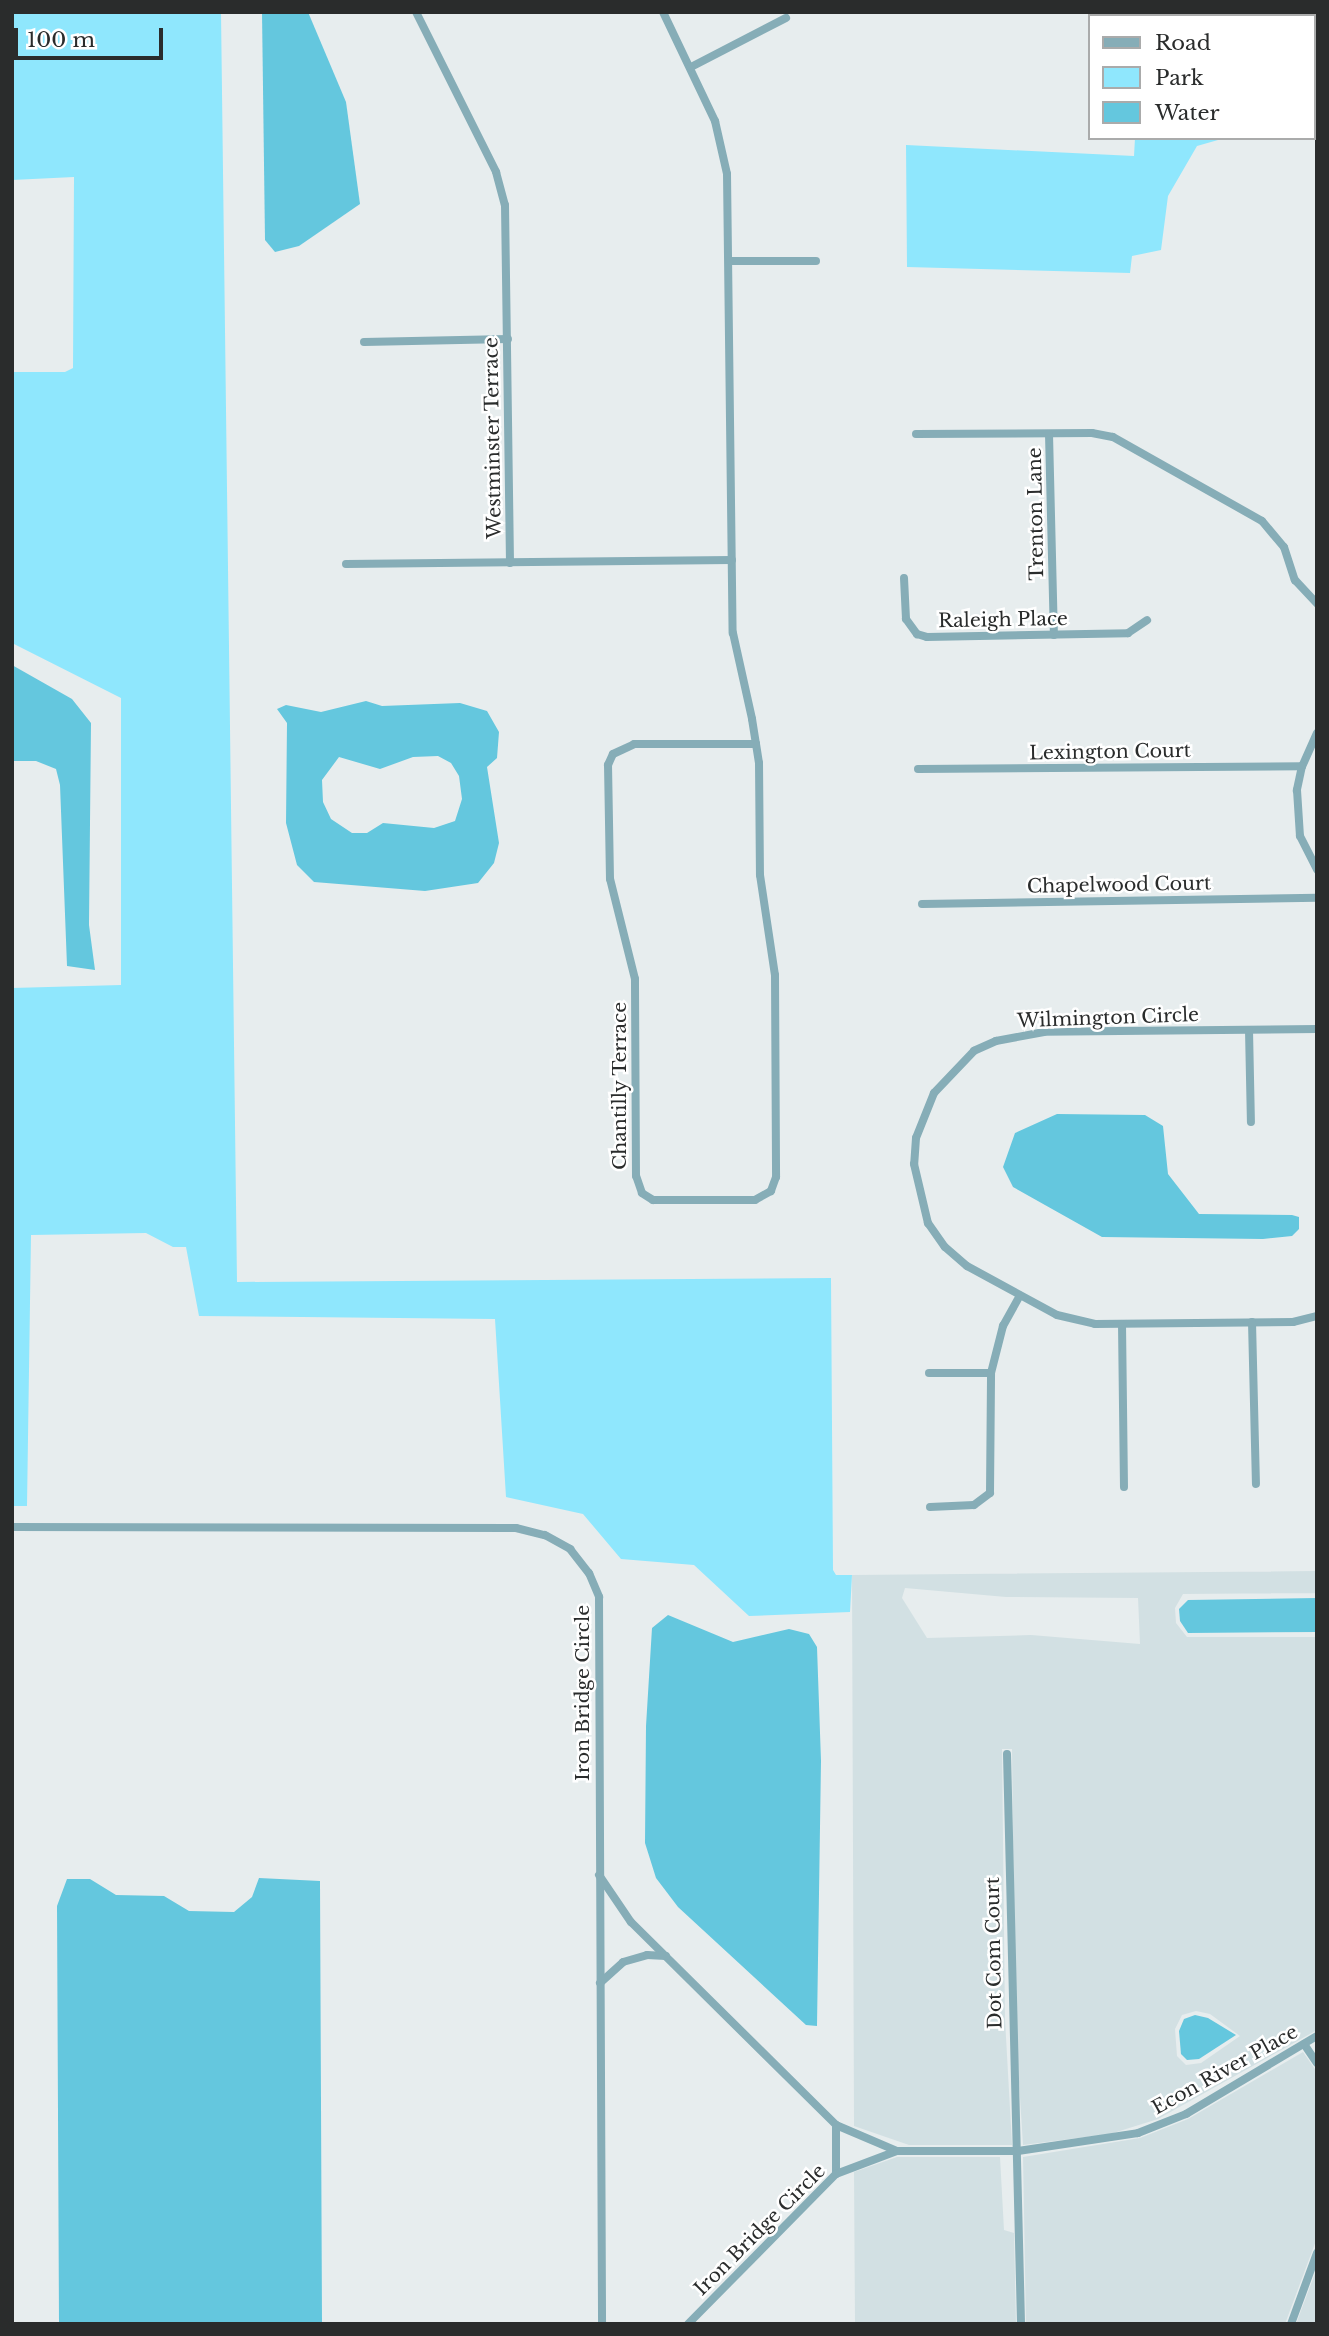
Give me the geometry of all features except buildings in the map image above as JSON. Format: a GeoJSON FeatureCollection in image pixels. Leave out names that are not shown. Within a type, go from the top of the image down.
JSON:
{"type":"FeatureCollection","features":[{"type":"Feature","properties":{"kind":"street","name":"Westminster Terrace"},"geometry":{"type":"LineString","coordinates":[[416,12],[496,172],[507,232],[510,563],[732,560]]}},
{"type":"Feature","properties":{"kind":"street"},"geometry":{"type":"LineString","coordinates":[[663,12],[691,67],[722,144],[729,261],[732,560]]}},
{"type":"Feature","properties":{"kind":"street"},"geometry":{"type":"LineString","coordinates":[[691,67],[786,18]]}},
{"type":"Feature","properties":{"kind":"street"},"geometry":{"type":"LineString","coordinates":[[729,261],[816,261]]}},
{"type":"Feature","properties":{"kind":"street"},"geometry":{"type":"LineString","coordinates":[[364,342],[508,339]]}},
{"type":"Feature","properties":{"kind":"street"},"geometry":{"type":"LineString","coordinates":[[916,434],[1113,436],[1262,521],[1284,547],[1296,580],[1317,604]]}},
{"type":"Feature","properties":{"kind":"street","name":"Trenton Lane"},"geometry":{"type":"LineString","coordinates":[[1049,434],[1055,635]]}},
{"type":"Feature","properties":{"kind":"street","name":"Chantilly Terrace"},"geometry":{"type":"LineString","coordinates":[[732,560],[733,634],[756,744],[760,874],[775,975],[776,1177],[772,1191],[754,1200],[653,1200],[642,1193],[636,1176],[635,979],[610,879],[608,765],[613,754],[634,744],[756,744]]}},
{"type":"Feature","properties":{"kind":"street"},"geometry":{"type":"LineString","coordinates":[[346,564],[510,563]]}},
{"type":"Feature","properties":{"kind":"street","name":"Raleigh Place"},"geometry":{"type":"LineString","coordinates":[[904,578],[906,619],[917,635],[1128,633],[1147,620]]}},
{"type":"Feature","properties":{"kind":"street"},"geometry":{"type":"LineString","coordinates":[[1317,733],[1302,766],[1297,790],[1300,836],[1317,870]]}},
{"type":"Feature","properties":{"kind":"street","name":"Lexington Court"},"geometry":{"type":"LineString","coordinates":[[918,769],[1302,766]]}},
{"type":"Feature","properties":{"kind":"street","name":"Chapelwood Court"},"geometry":{"type":"LineString","coordinates":[[922,904],[1317,898]]}},
{"type":"Feature","properties":{"kind":"street","name":"Wilmington Circle"},"geometry":{"type":"LineString","coordinates":[[1317,1029],[1019,1035],[974,1051],[933,1093],[916,1138],[914,1164],[919,1198],[928,1223],[945,1247],[967,1266],[1074,1321],[1122,1324],[1293,1322],[1317,1317]]}},
{"type":"Feature","properties":{"kind":"street"},"geometry":{"type":"LineString","coordinates":[[1250,1030],[1251,1122]]}},
{"type":"Feature","properties":{"kind":"street"},"geometry":{"type":"LineString","coordinates":[[930,1507],[974,1505],[990,1493],[990,1373],[1003,1326],[1020,1295]]}},
{"type":"Feature","properties":{"kind":"street"},"geometry":{"type":"LineString","coordinates":[[1252,1322],[1256,1484]]}},
{"type":"Feature","properties":{"kind":"street"},"geometry":{"type":"LineString","coordinates":[[1122,1324],[1124,1487]]}},
{"type":"Feature","properties":{"kind":"street"},"geometry":{"type":"LineString","coordinates":[[929,1373],[990,1373]]}},
{"type":"Feature","properties":{"kind":"street","name":"Iron Bridge Circle"},"geometry":{"type":"LineString","coordinates":[[12,1527],[516,1528],[545,1535],[569,1549],[589,1573],[599,1597],[602,2324]]}},
{"type":"Feature","properties":{"kind":"street","name":"Dot Com Court"},"geometry":{"type":"LineString","coordinates":[[1007,1754],[1010,2019],[1018,2151],[1021,2324]]}},
{"type":"Feature","properties":{"kind":"street"},"geometry":{"type":"LineString","coordinates":[[599,1875],[631,1922],[836,2124],[897,2151]]}},
{"type":"Feature","properties":{"kind":"street"},"geometry":{"type":"LineString","coordinates":[[600,1983],[623,1962],[647,1955],[666,1956]]}},
{"type":"Feature","properties":{"kind":"street","name":"Econ River Place"},"geometry":{"type":"LineString","coordinates":[[897,2151],[1018,2151],[1138,2133],[1186,2113],[1317,2036]]}},
{"type":"Feature","properties":{"kind":"street"},"geometry":{"type":"LineString","coordinates":[[1304,2044],[1317,2063]]}},
{"type":"Feature","properties":{"kind":"street"},"geometry":{"type":"LineString","coordinates":[[836,2124],[836,2174]]}},
{"type":"Feature","properties":{"kind":"street","name":"Iron Bridge Circle"},"geometry":{"type":"LineString","coordinates":[[688,2324],[836,2174],[897,2151]]}},
{"type":"Feature","properties":{"kind":"street"},"geometry":{"type":"LineString","coordinates":[[1291,2324],[1317,2253]]}},
{"type":"Feature","properties":{"kind":"shaded area"},"geometry":{"type":"Polygon","coordinates":[[[1317,1571],[1317,1593],[1183,1594],[1175,1608],[1176,1623],[1187,1637],[1317,1637],[1317,2030],[1158,2119],[1110,2134],[1023,2145],[1015,2018],[1012,1749],[1002,1749],[1005,2019],[1012,2145],[909,2145],[854,2126],[852,1575],[1317,1571]],[[905,1588],[902,1598],[927,1638],[1031,1635],[1140,1644],[1138,1598],[1006,1597],[905,1588]],[[1196,2011],[1182,2015],[1175,2029],[1177,2056],[1186,2065],[1201,2063],[1240,2036],[1210,2014],[1196,2011]]]}},
{"type":"Feature","properties":{"kind":"shaded area"},"geometry":{"type":"Polygon","coordinates":[[[1303,2052],[1317,2072],[1317,2238],[1285,2324],[1026,2324],[1023,2157],[1140,2138],[1188,2119],[1303,2052]]]}},
{"type":"Feature","properties":{"kind":"shaded area"},"geometry":{"type":"Polygon","coordinates":[[[897,2157],[1000,2157],[1004,2230],[1014,2233],[1016,2324],[855,2324],[854,2172],[897,2157]]]}},
{"type":"Feature","properties":{"kind":"shaded area"},"geometry":{"type":"Polygon","coordinates":[[[1317,2268],[1317,2324],[1296,2324],[1317,2268]]]}},
{"type":"Feature","properties":{"kind":"green space"},"geometry":{"type":"Polygon","coordinates":[[[12,12],[221,12],[237,1282],[831,1278],[833,1570],[836,1575],[852,1575],[850,1612],[749,1616],[694,1565],[621,1559],[583,1514],[506,1497],[495,1319],[199,1316],[186,1247],[173,1247],[146,1233],[31,1235],[27,1506],[12,1506],[12,988],[121,985],[121,698],[12,643],[12,372],[65,372],[73,368],[74,177],[12,180],[12,12]]]}},
{"type":"Feature","properties":{"kind":"green space"},"geometry":{"type":"Polygon","coordinates":[[[1135,140],[1218,140],[1197,146],[1168,196],[1161,250],[1132,256],[1130,273],[907,267],[906,145],[1134,156],[1135,140]]]}},
{"type":"Feature","properties":{"kind":"water"},"geometry":{"type":"Polygon","coordinates":[[[262,12],[308,12],[346,102],[360,204],[299,246],[275,252],[265,240],[262,12]]]}},
{"type":"Feature","properties":{"kind":"water"},"geometry":{"type":"Polygon","coordinates":[[[12,665],[72,699],[91,723],[89,925],[95,970],[67,966],[60,785],[56,769],[36,761],[12,761],[12,665]]]}},
{"type":"Feature","properties":{"kind":"water"},"geometry":{"type":"Polygon","coordinates":[[[366,701],[382,706],[460,703],[487,711],[499,732],[497,758],[487,767],[499,843],[494,863],[478,883],[425,891],[314,882],[297,865],[286,823],[287,723],[277,709],[286,705],[321,712],[366,701]],[[438,756],[413,757],[380,769],[339,757],[322,780],[323,802],[331,819],[352,833],[367,833],[383,823],[434,828],[455,821],[462,799],[459,776],[451,763],[438,756]]]}},
{"type":"Feature","properties":{"kind":"water"},"geometry":{"type":"Polygon","coordinates":[[[1057,1114],[1145,1115],[1163,1126],[1168,1174],[1199,1214],[1292,1215],[1299,1217],[1299,1229],[1292,1236],[1263,1239],[1102,1237],[1013,1187],[1003,1167],[1015,1133],[1057,1114]]]}},
{"type":"Feature","properties":{"kind":"water"},"geometry":{"type":"Polygon","coordinates":[[[1317,1598],[1317,1632],[1188,1633],[1180,1621],[1179,1609],[1188,1600],[1317,1598]]]}},
{"type":"Feature","properties":{"kind":"water"},"geometry":{"type":"Polygon","coordinates":[[[668,1615],[733,1642],[789,1629],[809,1634],[817,1647],[821,1761],[817,2026],[806,2025],[678,1907],[656,1878],[645,1843],[646,1726],[652,1628],[668,1615]]]}},
{"type":"Feature","properties":{"kind":"water"},"geometry":{"type":"Polygon","coordinates":[[[259,1878],[320,1881],[322,2324],[59,2324],[57,1906],[67,1879],[90,1879],[116,1895],[164,1896],[189,1911],[234,1912],[252,1897],[259,1878]]]}},
{"type":"Feature","properties":{"kind":"water"},"geometry":{"type":"Polygon","coordinates":[[[1195,2015],[1208,2018],[1236,2035],[1199,2059],[1187,2060],[1181,2054],[1179,2031],[1184,2019],[1195,2015]]]}}]}
